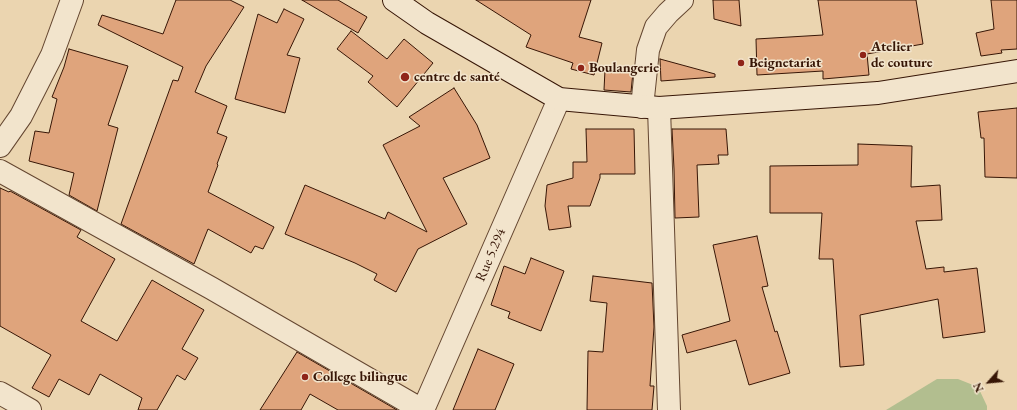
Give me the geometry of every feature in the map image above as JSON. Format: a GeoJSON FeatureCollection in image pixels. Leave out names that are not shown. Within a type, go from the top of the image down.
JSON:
{"type":"FeatureCollection","features":[{"type":"Feature","properties":{"kind":"street"},"geometry":{"type":"LineString","coordinates":[[0,146],[20,116],[52,55],[72,0]]}},
{"type":"Feature","properties":{"kind":"street"},"geometry":{"type":"LineString","coordinates":[[394,0],[427,23],[558,99],[650,108],[878,93],[1017,71]]}},
{"type":"Feature","properties":{"kind":"street"},"geometry":{"type":"LineString","coordinates":[[669,410],[650,108],[648,50],[656,27],[682,0]]}},
{"type":"Feature","properties":{"kind":"street","name":"Rue 5.294"},"geometry":{"type":"LineString","coordinates":[[423,410],[558,99]]}},
{"type":"Feature","properties":{"kind":"street"},"geometry":{"type":"LineString","coordinates":[[0,171],[211,288],[423,410]]}},
{"type":"Feature","properties":{"kind":"street"},"geometry":{"type":"LineString","coordinates":[[0,393],[30,410]]}},
{"type":"Feature","properties":{"kind":"green space"},"geometry":{"type":"Polygon","coordinates":[[[937,379],[958,379],[978,387],[987,406],[987,410],[886,410],[937,379]]]}},
{"type":"Feature","properties":{"kind":"building"},"geometry":{"type":"Polygon","coordinates":[[[176,0],[230,0],[244,7],[206,66],[195,92],[227,106],[217,133],[227,137],[208,192],[274,227],[263,249],[255,246],[251,253],[208,229],[194,264],[121,224],[173,80],[178,81],[183,67],[98,25],[102,15],[163,34],[176,0]]]}},
{"type":"Feature","properties":{"kind":"building"},"geometry":{"type":"Polygon","coordinates":[[[302,0],[338,0],[367,17],[358,33],[302,0]]]}},
{"type":"Feature","properties":{"kind":"building"},"geometry":{"type":"Polygon","coordinates":[[[476,0],[591,0],[579,37],[602,43],[594,75],[571,69],[573,63],[526,47],[531,35],[476,0]]]}},
{"type":"Feature","properties":{"kind":"building"},"geometry":{"type":"Polygon","coordinates":[[[713,0],[739,0],[741,26],[714,19],[713,0]]]}},
{"type":"Feature","properties":{"kind":"building"},"geometry":{"type":"Polygon","coordinates":[[[818,0],[916,0],[923,44],[867,54],[869,75],[823,79],[823,71],[757,75],[756,39],[823,35],[818,0]]]}},
{"type":"Feature","properties":{"kind":"building"},"geometry":{"type":"Polygon","coordinates":[[[991,0],[1017,0],[1017,49],[1001,50],[1002,53],[981,56],[976,33],[994,29],[991,0]]]}},
{"type":"Feature","properties":{"kind":"building"},"geometry":{"type":"Polygon","coordinates":[[[284,9],[304,19],[287,55],[300,58],[285,113],[235,99],[258,14],[277,23],[284,9]]]}},
{"type":"Feature","properties":{"kind":"building"},"geometry":{"type":"Polygon","coordinates":[[[351,31],[387,59],[404,39],[433,63],[397,107],[368,82],[373,76],[337,49],[351,31]]]}},
{"type":"Feature","properties":{"kind":"building"},"geometry":{"type":"Polygon","coordinates":[[[69,49],[128,66],[108,125],[118,128],[97,211],[69,195],[74,173],[29,161],[35,131],[49,133],[57,99],[52,97],[64,67],[69,49]]]}},
{"type":"Feature","properties":{"kind":"building"},"geometry":{"type":"Polygon","coordinates":[[[660,59],[715,74],[715,77],[661,81],[660,59]]]}},
{"type":"Feature","properties":{"kind":"building"},"geometry":{"type":"Polygon","coordinates":[[[605,70],[633,72],[631,92],[604,90],[605,70]]]}},
{"type":"Feature","properties":{"kind":"building"},"geometry":{"type":"Polygon","coordinates":[[[454,88],[477,125],[490,158],[443,178],[467,224],[418,249],[396,292],[374,280],[377,274],[355,263],[285,234],[305,185],[385,219],[388,212],[427,232],[383,145],[420,126],[409,117],[454,88]]]}},
{"type":"Feature","properties":{"kind":"building"},"geometry":{"type":"Polygon","coordinates":[[[1017,108],[1017,178],[985,177],[984,138],[981,138],[978,112],[1017,108]]]}},
{"type":"Feature","properties":{"kind":"building"},"geometry":{"type":"Polygon","coordinates":[[[586,129],[634,129],[635,174],[600,174],[590,206],[568,206],[571,227],[549,230],[545,206],[547,185],[573,178],[573,162],[587,162],[586,129]]]}},
{"type":"Feature","properties":{"kind":"building"},"geometry":{"type":"Polygon","coordinates":[[[672,129],[726,129],[728,155],[718,155],[719,164],[697,165],[699,217],[675,218],[672,129]]]}},
{"type":"Feature","properties":{"kind":"building"},"geometry":{"type":"Polygon","coordinates":[[[858,144],[912,146],[911,187],[940,185],[942,220],[916,221],[926,269],[944,267],[944,272],[977,268],[985,332],[943,338],[938,299],[860,315],[864,365],[840,367],[833,259],[819,259],[822,213],[770,213],[770,166],[858,165],[858,144]]]}},
{"type":"Feature","properties":{"kind":"building"},"geometry":{"type":"Polygon","coordinates":[[[0,188],[9,192],[10,191],[81,230],[77,237],[115,259],[81,321],[117,341],[152,280],[204,310],[182,349],[198,358],[185,380],[177,375],[157,410],[138,410],[142,398],[100,374],[89,395],[59,379],[49,397],[32,388],[51,355],[0,326],[0,188]]]}},
{"type":"Feature","properties":{"kind":"building"},"geometry":{"type":"Polygon","coordinates":[[[757,236],[768,286],[762,287],[775,332],[777,331],[790,373],[749,385],[736,340],[687,353],[682,335],[730,321],[713,245],[757,236]]]}},
{"type":"Feature","properties":{"kind":"building"},"geometry":{"type":"Polygon","coordinates":[[[531,258],[564,271],[541,331],[508,318],[510,312],[491,305],[504,266],[525,274],[531,258]]]}},
{"type":"Feature","properties":{"kind":"building"},"geometry":{"type":"Polygon","coordinates":[[[593,276],[652,283],[654,327],[650,386],[654,386],[652,410],[587,410],[588,351],[603,352],[607,303],[590,301],[593,276]]]}},
{"type":"Feature","properties":{"kind":"building"},"geometry":{"type":"Polygon","coordinates":[[[478,349],[514,364],[495,410],[453,410],[478,349]]]}},
{"type":"Feature","properties":{"kind":"building"},"geometry":{"type":"Polygon","coordinates":[[[297,352],[397,410],[338,410],[310,394],[301,410],[260,410],[297,352]]]}},
{"type":"Feature","properties":{"kind":"place","name":"Atelier de couture"},"geometry":{"type":"Point","coordinates":[863,55]}},
{"type":"Feature","properties":{"kind":"place","name":"Beignetariat"},"geometry":{"type":"Point","coordinates":[741,63]}},
{"type":"Feature","properties":{"kind":"place","name":"Boulangerie"},"geometry":{"type":"Point","coordinates":[581,68]}},
{"type":"Feature","properties":{"kind":"place","name":"centre de santé"},"geometry":{"type":"Point","coordinates":[405,77]}},
{"type":"Feature","properties":{"kind":"place","name":"College bilingue"},"geometry":{"type":"Point","coordinates":[305,377]}}]}
